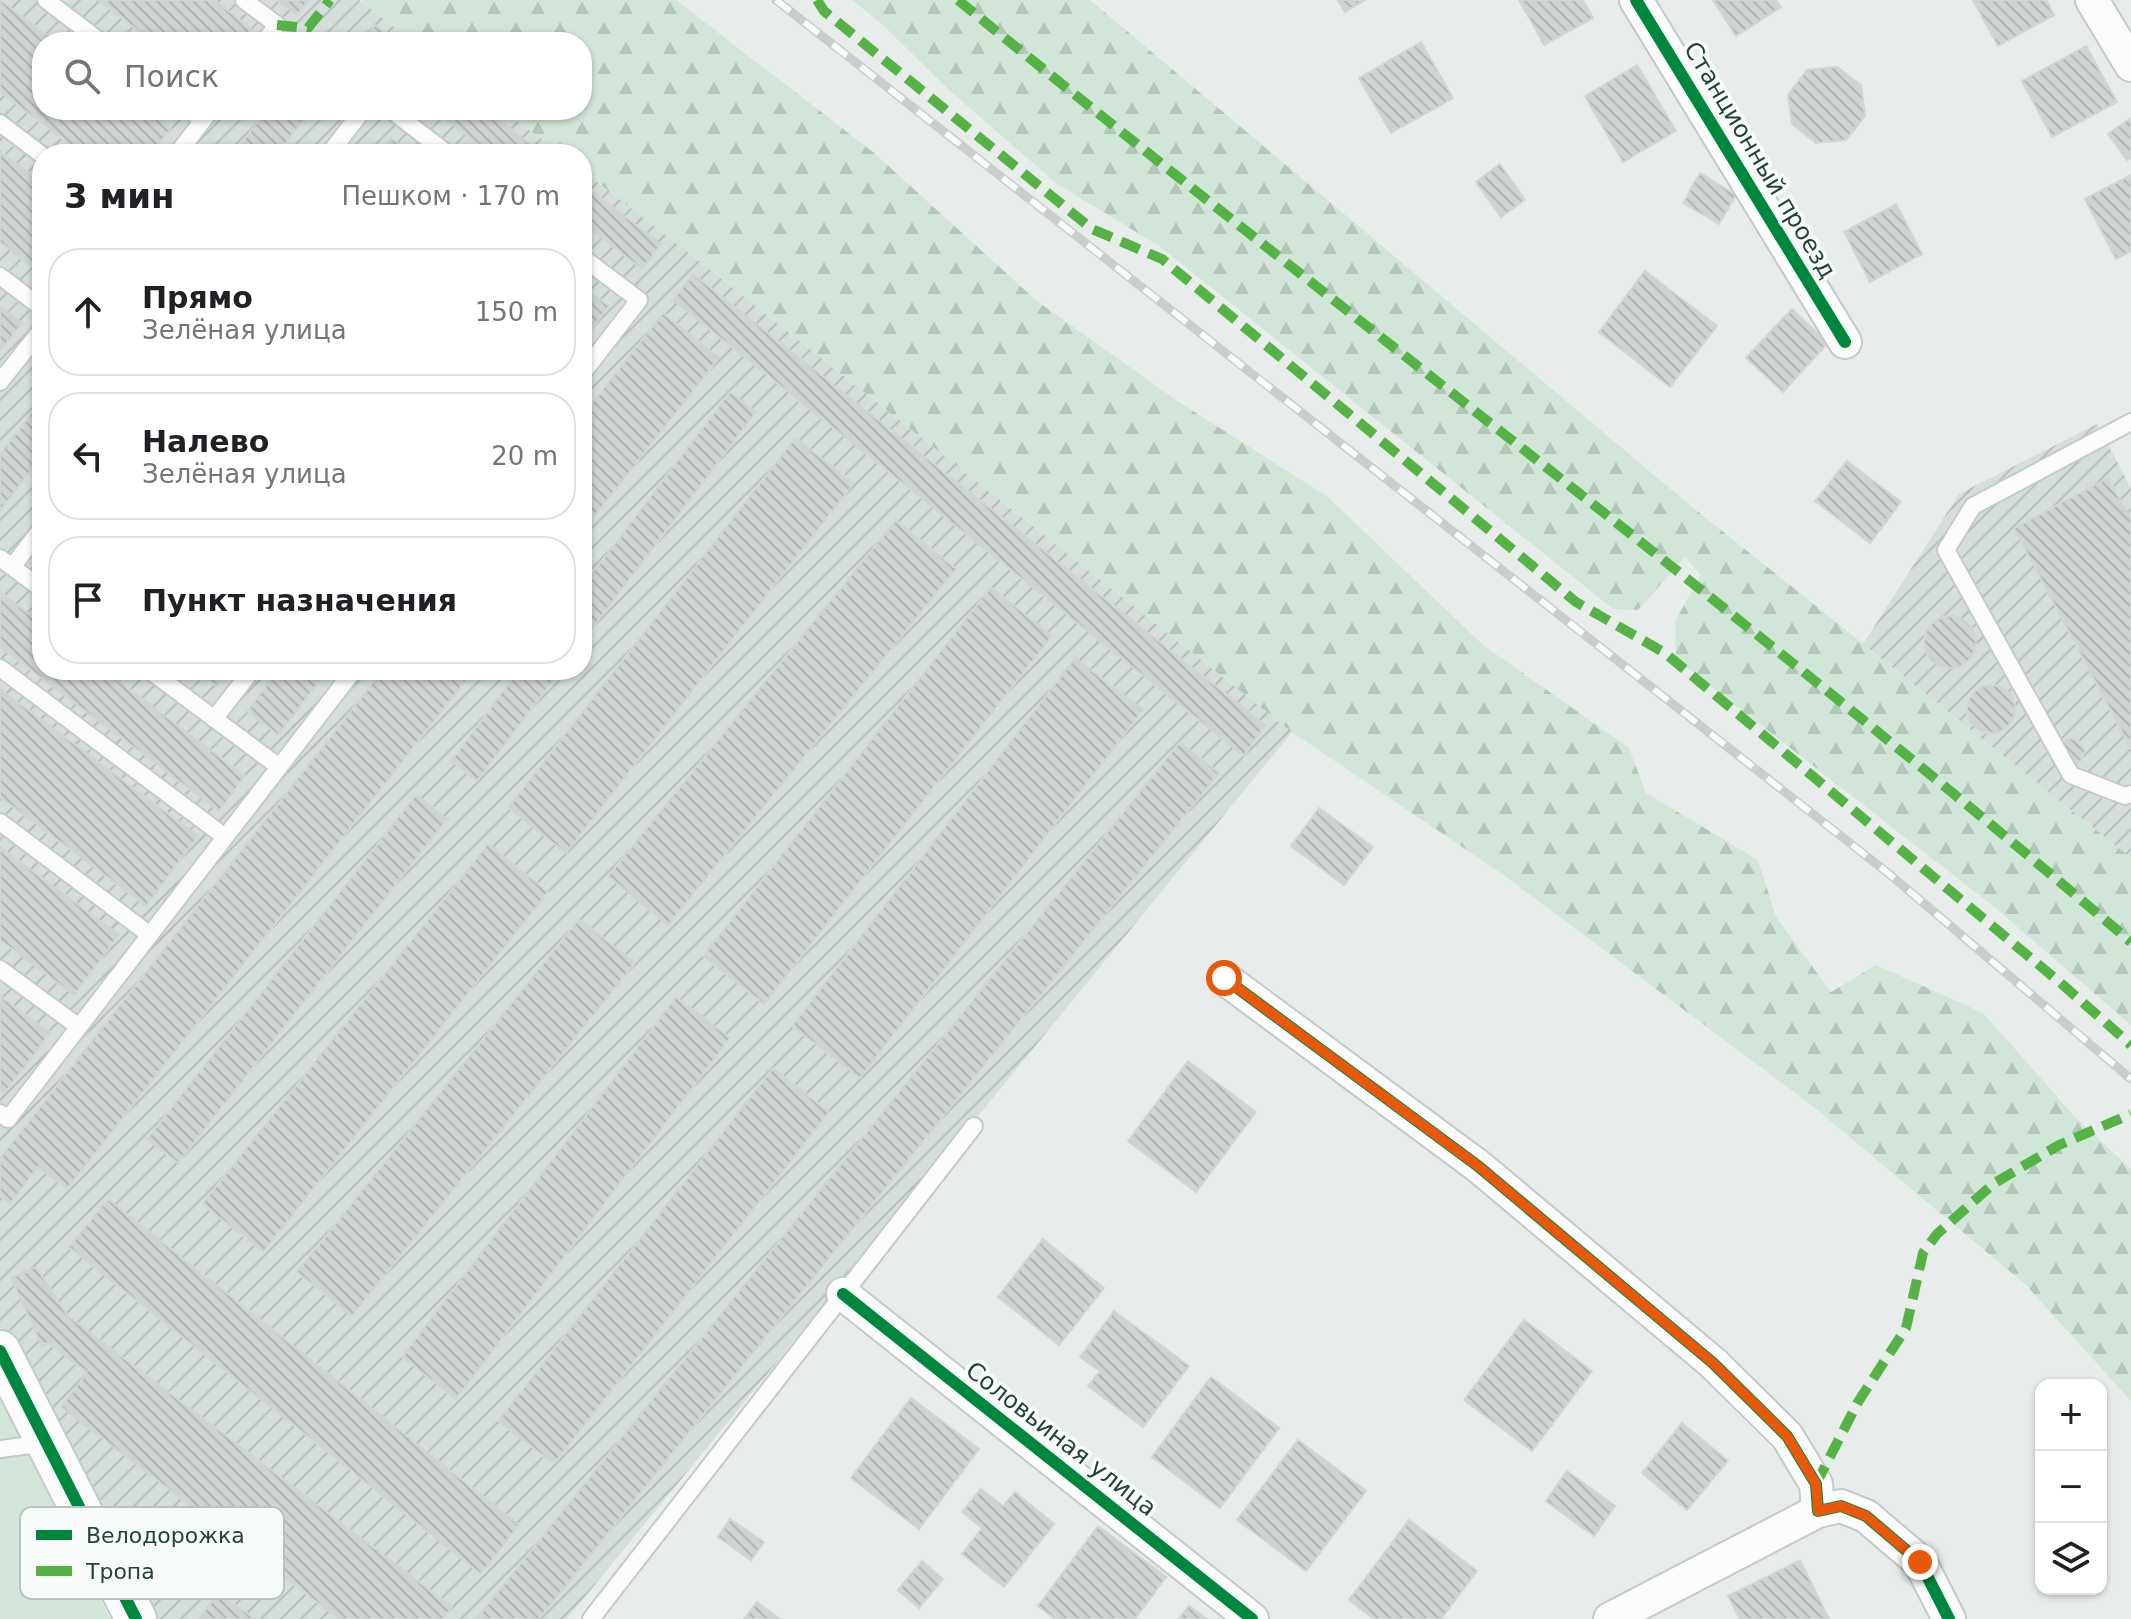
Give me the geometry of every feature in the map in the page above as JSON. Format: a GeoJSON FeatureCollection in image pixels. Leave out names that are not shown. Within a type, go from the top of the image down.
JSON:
{"type":"FeatureCollection","features":[{"type":"Feature","properties":{"kind":"street","name":"Станционный проезд"},"geometry":{"type":"LineString","coordinates":[[1636,0],[1845,342]]}},
{"type":"Feature","properties":{"kind":"street"},"geometry":{"type":"LineString","coordinates":[[2092,0],[2131,65]]}},
{"type":"Feature","properties":{"kind":"street"},"geometry":{"type":"LineString","coordinates":[[1224,978],[1478,1166],[1713,1363],[1787,1436],[1816,1484],[1818,1511]]}},
{"type":"Feature","properties":{"kind":"street","name":"Соловьиная улица"},"geometry":{"type":"LineString","coordinates":[[843,1294],[1252,1619]]}},
{"type":"Feature","properties":{"kind":"street"},"geometry":{"type":"LineString","coordinates":[[0,1351],[80,1507]]}},
{"type":"Feature","properties":{"kind":"street"},"geometry":{"type":"LineString","coordinates":[[1610,1619],[1818,1511],[1841,1506],[1866,1516],[1920,1562],[1949,1619]]}},
{"type":"Feature","properties":{"kind":"street"},"geometry":{"type":"LineString","coordinates":[[126,1599],[136,1619]]}},
{"type":"Feature","properties":{"kind":"lane"},"geometry":{"type":"LineString","coordinates":[[46,0],[88,32]]}},
{"type":"Feature","properties":{"kind":"lane"},"geometry":{"type":"LineString","coordinates":[[244,0],[277,25],[272,32]]}},
{"type":"Feature","properties":{"kind":"lane"},"geometry":{"type":"LineString","coordinates":[[183,144],[197,120]]}},
{"type":"Feature","properties":{"kind":"lane"},"geometry":{"type":"LineString","coordinates":[[337,144],[355,120]]}},
{"type":"Feature","properties":{"kind":"lane"},"geometry":{"type":"LineString","coordinates":[[404,120],[435,144]]}},
{"type":"Feature","properties":{"kind":"lane"},"geometry":{"type":"LineString","coordinates":[[0,123],[32,147]]}},
{"type":"Feature","properties":{"kind":"lane"},"geometry":{"type":"LineString","coordinates":[[592,265],[639,300],[592,361]]}},
{"type":"Feature","properties":{"kind":"lane"},"geometry":{"type":"LineString","coordinates":[[0,276],[32,300]]}},
{"type":"Feature","properties":{"kind":"lane"},"geometry":{"type":"LineString","coordinates":[[0,382],[32,342]]}},
{"type":"Feature","properties":{"kind":"lane"},"geometry":{"type":"LineString","coordinates":[[2131,422],[1973,506],[1946,550],[2071,775],[2125,796],[2131,794]]}},
{"type":"Feature","properties":{"kind":"lane"},"geometry":{"type":"LineString","coordinates":[[32,537],[6,562],[32,582]]}},
{"type":"Feature","properties":{"kind":"lane"},"geometry":{"type":"LineString","coordinates":[[0,668],[225,837]]}},
{"type":"Feature","properties":{"kind":"lane"},"geometry":{"type":"LineString","coordinates":[[162,680],[279,767]]}},
{"type":"Feature","properties":{"kind":"lane"},"geometry":{"type":"LineString","coordinates":[[214,719],[244,680]]}},
{"type":"Feature","properties":{"kind":"lane"},"geometry":{"type":"LineString","coordinates":[[0,1113],[8,1119],[346,680]]}},
{"type":"Feature","properties":{"kind":"lane"},"geometry":{"type":"LineString","coordinates":[[0,822],[150,935]]}},
{"type":"Feature","properties":{"kind":"lane"},"geometry":{"type":"LineString","coordinates":[[0,969],[79,1027]]}},
{"type":"Feature","properties":{"kind":"lane"},"geometry":{"type":"LineString","coordinates":[[591,1619],[974,1126]]}},
{"type":"Feature","properties":{"kind":"lane"},"geometry":{"type":"LineString","coordinates":[[0,1449],[48,1443]]}},
{"type":"Feature","properties":{"kind":"shaded area"},"geometry":{"type":"Polygon","coordinates":[[[0,0],[359,0],[401,32],[32,32],[32,120],[516,120],[548,144],[32,144],[32,680],[592,680],[592,178],[1292,732],[567,1619],[135,1619],[125,1599],[284,1599],[284,1507],[79,1507],[0,1351],[0,0]]]}},
{"type":"Feature","properties":{"kind":"shaded area"},"geometry":{"type":"Polygon","coordinates":[[[2097,424],[2131,488],[2131,858],[1863,644],[1959,494],[2097,424]]]}},
{"type":"Feature","properties":{"kind":"green space"},"geometry":{"type":"Polygon","coordinates":[[[360,0],[676,0],[873,152],[1037,301],[1176,400],[1328,497],[1483,645],[1629,748],[1646,793],[1758,860],[1776,917],[1831,992],[1876,965],[1983,1013],[2076,1118],[2131,1169],[2131,1401],[2026,1285],[1810,1104],[1502,874],[1292,732],[592,178],[592,144],[548,144],[516,120],[592,120],[592,32],[401,32],[360,0]]]}},
{"type":"Feature","properties":{"kind":"green space"},"geometry":{"type":"Polygon","coordinates":[[[852,0],[1090,0],[1686,502],[2131,858],[2131,1025],[1993,906],[1676,659],[1675,621],[1701,575],[1685,557],[1638,610],[1613,609],[1159,246],[1056,183],[852,0]]]}},
{"type":"Feature","properties":{"kind":"green space"},"geometry":{"type":"Polygon","coordinates":[[[0,1389],[56,1507],[20,1507],[20,1599],[100,1599],[110,1619],[0,1619],[0,1389]]]}},
{"type":"Feature","properties":{"kind":"building"},"geometry":{"type":"Polygon","coordinates":[[[0,0],[43,32],[32,32],[32,116],[0,92],[0,0]]]}},
{"type":"Feature","properties":{"kind":"building"},"geometry":{"type":"Polygon","coordinates":[[[98,0],[214,0],[252,29],[249,32],[140,32],[98,0]]]}},
{"type":"Feature","properties":{"kind":"building"},"geometry":{"type":"Polygon","coordinates":[[[277,0],[309,0],[297,15],[277,0]]]}},
{"type":"Feature","properties":{"kind":"building"},"geometry":{"type":"Polygon","coordinates":[[[1338,0],[1365,0],[1345,12],[1338,0]]]}},
{"type":"Feature","properties":{"kind":"building"},"geometry":{"type":"Polygon","coordinates":[[[1519,0],[1583,0],[1593,18],[1544,45],[1519,0]]]}},
{"type":"Feature","properties":{"kind":"building"},"geometry":{"type":"Polygon","coordinates":[[[1713,0],[1776,0],[1781,7],[1736,36],[1713,0]]]}},
{"type":"Feature","properties":{"kind":"building"},"geometry":{"type":"Polygon","coordinates":[[[1973,0],[2046,0],[2054,15],[1998,46],[1973,0]]]}},
{"type":"Feature","properties":{"kind":"building"},"geometry":{"type":"Polygon","coordinates":[[[375,25],[384,32],[370,32],[375,25]]]}},
{"type":"Feature","properties":{"kind":"building"},"geometry":{"type":"Polygon","coordinates":[[[1421,42],[1453,98],[1391,133],[1359,78],[1421,42]]]}},
{"type":"Feature","properties":{"kind":"building"},"geometry":{"type":"Polygon","coordinates":[[[2086,46],[2117,102],[2052,137],[2022,81],[2086,46]]]}},
{"type":"Feature","properties":{"kind":"building"},"geometry":{"type":"Polygon","coordinates":[[[1637,65],[1676,131],[1623,162],[1585,96],[1637,65]]]}},
{"type":"Feature","properties":{"kind":"building"},"geometry":{"type":"Polygon","coordinates":[[[1837,67],[1861,85],[1865,116],[1846,140],[1816,143],[1792,124],[1788,95],[1807,70],[1837,67]]]}},
{"type":"Feature","properties":{"kind":"building"},"geometry":{"type":"Polygon","coordinates":[[[2131,118],[2131,157],[2127,160],[2108,134],[2131,118]]]}},
{"type":"Feature","properties":{"kind":"building"},"geometry":{"type":"Polygon","coordinates":[[[37,120],[160,120],[171,128],[159,144],[70,144],[37,120]]]}},
{"type":"Feature","properties":{"kind":"building"},"geometry":{"type":"Polygon","coordinates":[[[259,120],[303,120],[285,144],[241,144],[259,120]]]}},
{"type":"Feature","properties":{"kind":"building"},"geometry":{"type":"Polygon","coordinates":[[[447,120],[499,120],[530,144],[478,144],[447,120]]]}},
{"type":"Feature","properties":{"kind":"building"},"geometry":{"type":"Polygon","coordinates":[[[0,151],[32,175],[32,267],[0,242],[0,151]]]}},
{"type":"Feature","properties":{"kind":"building"},"geometry":{"type":"Polygon","coordinates":[[[1500,164],[1525,200],[1501,217],[1476,182],[1500,164]]]}},
{"type":"Feature","properties":{"kind":"building"},"geometry":{"type":"Polygon","coordinates":[[[1700,173],[1736,195],[1719,224],[1683,203],[1700,173]]]}},
{"type":"Feature","properties":{"kind":"building"},"geometry":{"type":"Polygon","coordinates":[[[2131,175],[2131,251],[2116,259],[2085,199],[2131,175]]]}},
{"type":"Feature","properties":{"kind":"building"},"geometry":{"type":"Polygon","coordinates":[[[592,192],[661,244],[642,269],[592,231],[592,192]]]}},
{"type":"Feature","properties":{"kind":"building"},"geometry":{"type":"Polygon","coordinates":[[[1896,204],[1922,254],[1870,282],[1844,232],[1896,204]]]}},
{"type":"Feature","properties":{"kind":"building"},"geometry":{"type":"Polygon","coordinates":[[[1645,271],[1717,326],[1670,387],[1599,332],[1645,271]]]}},
{"type":"Feature","properties":{"kind":"building"},"geometry":{"type":"Polygon","coordinates":[[[693,274],[1265,725],[1244,756],[673,300],[693,274]]]}},
{"type":"Feature","properties":{"kind":"building"},"geometry":{"type":"Polygon","coordinates":[[[592,293],[609,306],[592,329],[592,293]]]}},
{"type":"Feature","properties":{"kind":"building"},"geometry":{"type":"Polygon","coordinates":[[[0,306],[22,323],[0,351],[0,306]]]}},
{"type":"Feature","properties":{"kind":"building"},"geometry":{"type":"Polygon","coordinates":[[[1792,309],[1828,343],[1783,392],[1746,358],[1792,309]]]}},
{"type":"Feature","properties":{"kind":"building"},"geometry":{"type":"Polygon","coordinates":[[[663,313],[719,358],[592,519],[592,403],[663,313]]]}},
{"type":"Feature","properties":{"kind":"building"},"geometry":{"type":"Polygon","coordinates":[[[730,392],[756,412],[592,629],[592,574],[730,392]]]}},
{"type":"Feature","properties":{"kind":"building"},"geometry":{"type":"Polygon","coordinates":[[[32,413],[32,469],[0,511],[0,454],[32,413]]]}},
{"type":"Feature","properties":{"kind":"building"},"geometry":{"type":"Polygon","coordinates":[[[795,438],[854,483],[566,853],[508,808],[795,438]]]}},
{"type":"Feature","properties":{"kind":"building"},"geometry":{"type":"Polygon","coordinates":[[[1847,461],[1901,502],[1870,543],[1815,501],[1847,461]]]}},
{"type":"Feature","properties":{"kind":"building"},"geometry":{"type":"Polygon","coordinates":[[[2108,478],[2131,520],[2131,749],[2014,528],[2108,478]]]}},
{"type":"Feature","properties":{"kind":"building"},"geometry":{"type":"Polygon","coordinates":[[[896,520],[956,569],[668,925],[608,876],[896,520]]]}},
{"type":"Feature","properties":{"kind":"building"},"geometry":{"type":"Polygon","coordinates":[[[991,587],[1052,636],[764,1004],[703,956],[991,587]]]}},
{"type":"Feature","properties":{"kind":"building"},"geometry":{"type":"Polygon","coordinates":[[[0,592],[32,616],[32,671],[0,647],[0,592]]]}},
{"type":"Feature","properties":{"kind":"building"},"geometry":{"type":"Polygon","coordinates":[[[1950,616],[1969,623],[1976,642],[1969,661],[1950,668],[1931,661],[1924,642],[1931,623],[1950,616]]]}},
{"type":"Feature","properties":{"kind":"building"},"geometry":{"type":"Polygon","coordinates":[[[1075,658],[1143,710],[860,1078],[792,1026],[1075,658]]]}},
{"type":"Feature","properties":{"kind":"building"},"geometry":{"type":"Polygon","coordinates":[[[44,680],[117,680],[245,776],[219,811],[44,680]]]}},
{"type":"Feature","properties":{"kind":"building"},"geometry":{"type":"Polygon","coordinates":[[[270,680],[320,680],[278,735],[247,711],[270,680]]]}},
{"type":"Feature","properties":{"kind":"building"},"geometry":{"type":"Polygon","coordinates":[[[375,680],[466,680],[67,1189],[38,1167],[10,1204],[0,1196],[0,1158],[375,680]]]}},
{"type":"Feature","properties":{"kind":"building"},"geometry":{"type":"Polygon","coordinates":[[[512,680],[553,680],[477,781],[451,761],[512,680]]]}},
{"type":"Feature","properties":{"kind":"building"},"geometry":{"type":"Polygon","coordinates":[[[1991,685],[2008,692],[2015,709],[2008,726],[1991,733],[1974,726],[1967,709],[1974,692],[1991,685]]]}},
{"type":"Feature","properties":{"kind":"building"},"geometry":{"type":"Polygon","coordinates":[[[0,689],[198,836],[146,906],[0,797],[0,689]]]}},
{"type":"Feature","properties":{"kind":"building"},"geometry":{"type":"Polygon","coordinates":[[[2070,738],[2079,741],[2085,751],[2081,761],[2073,764],[2061,745],[2070,738]]]}},
{"type":"Feature","properties":{"kind":"building"},"geometry":{"type":"Polygon","coordinates":[[[1180,742],[1219,773],[539,1619],[476,1619],[1180,742]]]}},
{"type":"Feature","properties":{"kind":"building"},"geometry":{"type":"Polygon","coordinates":[[[416,795],[447,819],[178,1163],[147,1139],[416,795]]]}},
{"type":"Feature","properties":{"kind":"building"},"geometry":{"type":"Polygon","coordinates":[[[1319,808],[1373,847],[1344,885],[1291,846],[1319,808]]]}},
{"type":"Feature","properties":{"kind":"building"},"geometry":{"type":"Polygon","coordinates":[[[488,844],[548,892],[263,1252],[202,1204],[488,844]]]}},
{"type":"Feature","properties":{"kind":"building"},"geometry":{"type":"Polygon","coordinates":[[[0,847],[119,935],[74,995],[0,940],[0,847]]]}},
{"type":"Feature","properties":{"kind":"building"},"geometry":{"type":"Polygon","coordinates":[[[579,919],[635,963],[352,1316],[297,1272],[579,919]]]}},
{"type":"Feature","properties":{"kind":"building"},"geometry":{"type":"Polygon","coordinates":[[[0,996],[50,1033],[4,1094],[0,1091],[0,996]]]}},
{"type":"Feature","properties":{"kind":"building"},"geometry":{"type":"Polygon","coordinates":[[[676,997],[730,1038],[456,1399],[402,1357],[676,997]]]}},
{"type":"Feature","properties":{"kind":"building"},"geometry":{"type":"Polygon","coordinates":[[[1188,1061],[1256,1112],[1196,1192],[1128,1141],[1188,1061]]]}},
{"type":"Feature","properties":{"kind":"building"},"geometry":{"type":"Polygon","coordinates":[[[773,1068],[829,1112],[554,1464],[498,1421],[773,1068]]]}},
{"type":"Feature","properties":{"kind":"building"},"geometry":{"type":"Polygon","coordinates":[[[108,1199],[519,1525],[481,1574],[69,1247],[108,1199]]]}},
{"type":"Feature","properties":{"kind":"building"},"geometry":{"type":"Polygon","coordinates":[[[1043,1239],[1104,1288],[1059,1345],[998,1297],[1043,1239]]]}},
{"type":"Feature","properties":{"kind":"building"},"geometry":{"type":"Polygon","coordinates":[[[36,1267],[68,1316],[452,1607],[443,1619],[339,1619],[284,1577],[284,1507],[192,1507],[61,1407],[87,1372],[48,1343],[42,1346],[11,1278],[36,1267]]]}},
{"type":"Feature","properties":{"kind":"building"},"geometry":{"type":"Polygon","coordinates":[[[1114,1311],[1189,1366],[1143,1427],[1088,1386],[1100,1371],[1080,1357],[1114,1311]]]}},
{"type":"Feature","properties":{"kind":"building"},"geometry":{"type":"Polygon","coordinates":[[[1524,1320],[1592,1371],[1532,1451],[1464,1400],[1524,1320]]]}},
{"type":"Feature","properties":{"kind":"building"},"geometry":{"type":"Polygon","coordinates":[[[1211,1377],[1279,1428],[1220,1508],[1152,1457],[1211,1377]]]}},
{"type":"Feature","properties":{"kind":"building"},"geometry":{"type":"Polygon","coordinates":[[[911,1398],[979,1449],[919,1529],[851,1478],[911,1398]]]}},
{"type":"Feature","properties":{"kind":"building"},"geometry":{"type":"Polygon","coordinates":[[[1682,1423],[1728,1461],[1687,1510],[1642,1473],[1682,1423]]]}},
{"type":"Feature","properties":{"kind":"building"},"geometry":{"type":"Polygon","coordinates":[[[1298,1440],[1366,1491],[1306,1571],[1237,1520],[1298,1440]]]}},
{"type":"Feature","properties":{"kind":"building"},"geometry":{"type":"Polygon","coordinates":[[[1567,1471],[1615,1506],[1594,1536],[1546,1501],[1567,1471]]]}},
{"type":"Feature","properties":{"kind":"building"},"geometry":{"type":"Polygon","coordinates":[[[981,1489],[1003,1506],[1015,1492],[1054,1524],[1004,1587],[962,1554],[982,1528],[962,1512],[981,1489]]]}},
{"type":"Feature","properties":{"kind":"building"},"geometry":{"type":"Polygon","coordinates":[[[730,1519],[764,1542],[751,1560],[718,1537],[730,1519]]]}},
{"type":"Feature","properties":{"kind":"building"},"geometry":{"type":"Polygon","coordinates":[[[1409,1520],[1477,1571],[1441,1619],[1374,1619],[1349,1600],[1409,1520]]]}},
{"type":"Feature","properties":{"kind":"building"},"geometry":{"type":"Polygon","coordinates":[[[1098,1526],[1166,1577],[1135,1619],[1055,1619],[1038,1606],[1098,1526]]]}},
{"type":"Feature","properties":{"kind":"building"},"geometry":{"type":"Polygon","coordinates":[[[1800,1560],[1829,1619],[1740,1619],[1728,1596],[1800,1560]]]}},
{"type":"Feature","properties":{"kind":"building"},"geometry":{"type":"Polygon","coordinates":[[[922,1561],[943,1579],[919,1608],[898,1590],[922,1561]]]}},
{"type":"Feature","properties":{"kind":"building"},"geometry":{"type":"Polygon","coordinates":[[[214,1599],[227,1599],[255,1619],[199,1619],[214,1599]]]}},
{"type":"Feature","properties":{"kind":"building"},"geometry":{"type":"Polygon","coordinates":[[[757,1602],[780,1619],[744,1619],[757,1602]]]}},
{"type":"Feature","properties":{"kind":"building"},"geometry":{"type":"Polygon","coordinates":[[[1189,1606],[1207,1619],[1179,1619],[1189,1606]]]}},
{"type":"Feature","properties":{"kind":"railway"},"geometry":{"type":"LineString","coordinates":[[776,0],[1888,873],[2131,1079]]}},
{"type":"Feature","properties":{"kind":"marked path"},"geometry":{"type":"LineString","coordinates":[[277,25],[308,28],[330,0]]}},
{"type":"Feature","properties":{"kind":"marked path"},"geometry":{"type":"LineString","coordinates":[[817,0],[824,11],[1092,229],[1162,259],[1576,602],[1665,653],[2131,1045]]}},
{"type":"Feature","properties":{"kind":"marked path"},"geometry":{"type":"LineString","coordinates":[[958,0],[1841,702],[2131,942]]}},
{"type":"Feature","properties":{"kind":"marked path"},"geometry":{"type":"LineString","coordinates":[[1816,1484],[1858,1402],[1906,1328],[1923,1253],[1937,1234],[1993,1184],[2059,1145],[2131,1114]]}},
{"type":"Feature","properties":{"kind":"cycle path"},"geometry":{"type":"LineString","coordinates":[[1636,0],[1845,342]]}},
{"type":"Feature","properties":{"kind":"cycle path"},"geometry":{"type":"LineString","coordinates":[[1224,978],[1478,1166],[1713,1363],[1787,1436],[1816,1484],[1818,1511],[1841,1506],[1866,1516],[1920,1562],[1949,1619]]}},
{"type":"Feature","properties":{"kind":"cycle path"},"geometry":{"type":"LineString","coordinates":[[843,1294],[1252,1619]]}},
{"type":"Feature","properties":{"kind":"cycle path"},"geometry":{"type":"LineString","coordinates":[[0,1351],[79,1507]]}},
{"type":"Feature","properties":{"kind":"cycle path"},"geometry":{"type":"LineString","coordinates":[[126,1599],[136,1619]]}},
{"type":"Feature","properties":{"kind":"route"},"geometry":{"type":"LineString","coordinates":[[1224,978],[1478,1166],[1713,1363],[1787,1436],[1816,1484],[1818,1511],[1841,1506],[1866,1516],[1920,1562]]}}]}
